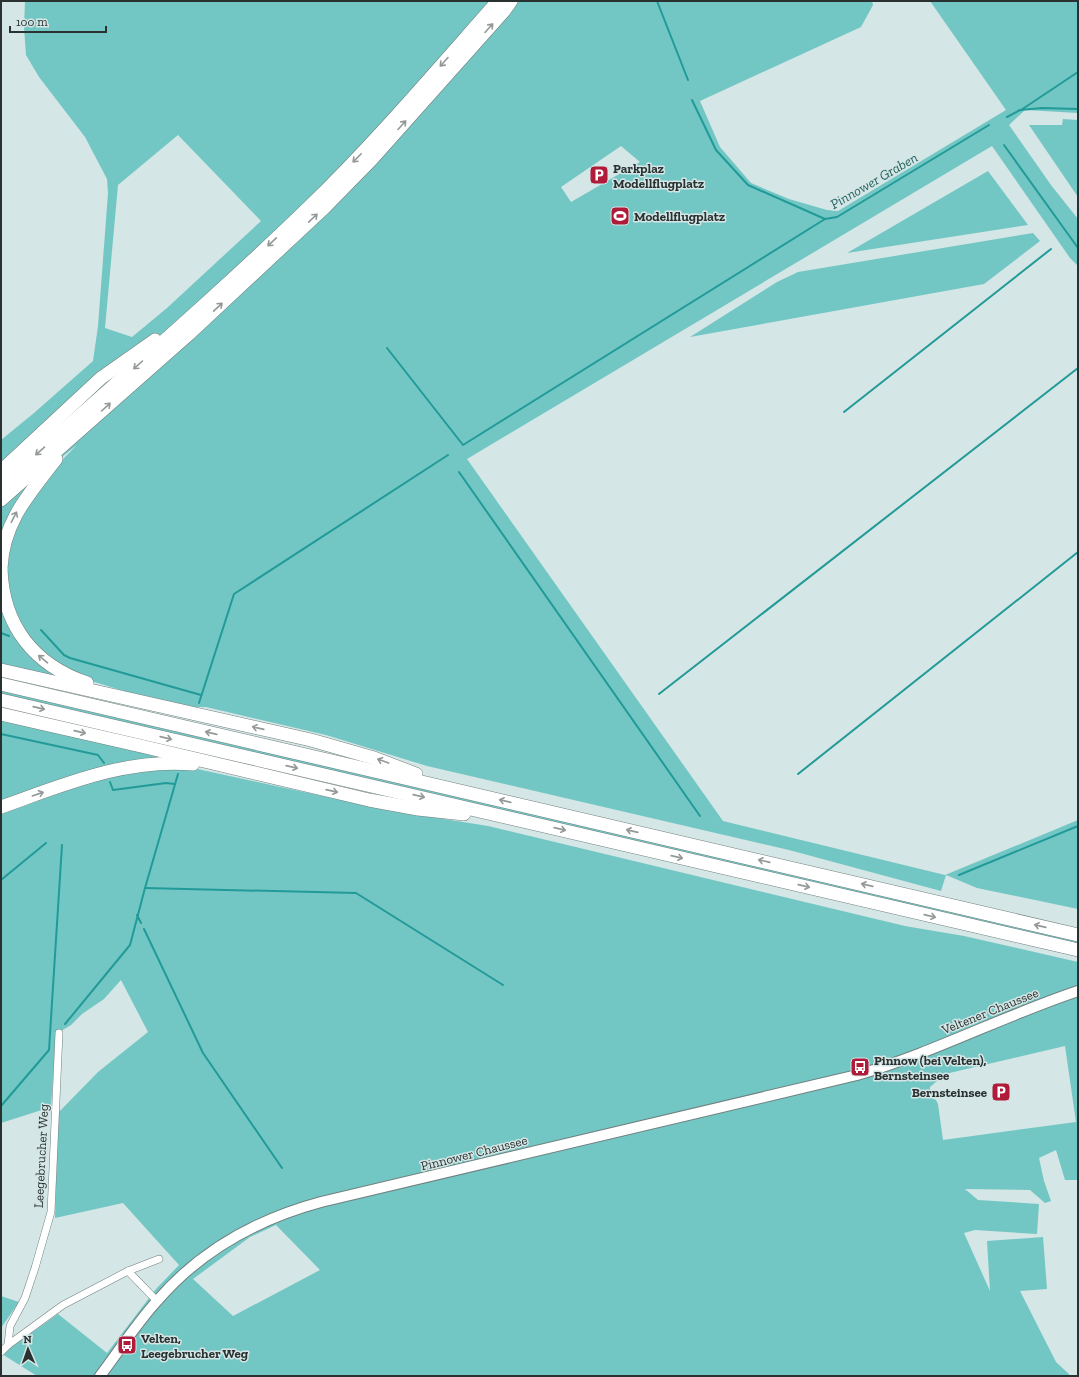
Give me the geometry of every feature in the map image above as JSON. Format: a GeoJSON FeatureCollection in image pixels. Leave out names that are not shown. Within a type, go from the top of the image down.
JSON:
{"type":"FeatureCollection","features":[{"type":"Feature","properties":{"kind":"highway"},"geometry":{"type":"LineString","coordinates":[[1,486],[198,311],[310,206],[366,149],[498,1]]}},
{"type":"Feature","properties":{"kind":"highway"},"geometry":{"type":"LineString","coordinates":[[1,500],[206,318],[324,208],[372,159],[504,11],[511,1]]}},
{"type":"Feature","properties":{"kind":"highway"},"geometry":{"type":"LineString","coordinates":[[1,471],[106,375],[198,311]]}},
{"type":"Feature","properties":{"kind":"highway"},"geometry":{"type":"LineString","coordinates":[[1,461],[44,432]]}},
{"type":"Feature","properties":{"kind":"highway"},"geometry":{"type":"LineString","coordinates":[[77,433],[32,489],[17,512],[5,538],[1,568],[3,591],[10,615],[26,643],[42,659],[65,674],[84,682],[170,708]]}},
{"type":"Feature","properties":{"kind":"highway"},"geometry":{"type":"LineString","coordinates":[[1,670],[311,740],[358,753],[390,764],[459,791]]}},
{"type":"Feature","properties":{"kind":"highway"},"geometry":{"type":"LineString","coordinates":[[1,684],[1078,935]]}},
{"type":"Feature","properties":{"kind":"highway"},"geometry":{"type":"LineString","coordinates":[[1,700],[1078,950]]}},
{"type":"Feature","properties":{"kind":"highway"},"geometry":{"type":"LineString","coordinates":[[1,714],[385,803],[435,811],[522,820]]}},
{"type":"Feature","properties":{"kind":"highway"},"geometry":{"type":"LineString","coordinates":[[1,807],[96,774],[149,764],[198,764],[280,779]]}},
{"type":"Feature","properties":{"kind":"main road","name":"Veltener Chaussee"},"geometry":{"type":"LineString","coordinates":[[912,1057],[1031,1008],[1078,991]]}},
{"type":"Feature","properties":{"kind":"main road","name":"Pinnower Chaussee"},"geometry":{"type":"LineString","coordinates":[[100,1376],[156,1301],[187,1271],[224,1243],[255,1226],[290,1211],[822,1083],[887,1066],[912,1057]]}},
{"type":"Feature","properties":{"kind":"street","name":"Leegebrucher Weg"},"geometry":{"type":"LineString","coordinates":[[8,1345],[10,1326],[24,1298],[35,1268],[51,1212],[59,1033]]}},
{"type":"Feature","properties":{"kind":"street"},"geometry":{"type":"LineString","coordinates":[[1,1352],[8,1345],[63,1305],[128,1271],[159,1259]]}},
{"type":"Feature","properties":{"kind":"street"},"geometry":{"type":"LineString","coordinates":[[128,1271],[156,1301]]}},
{"type":"Feature","properties":{"kind":"shaded area"},"geometry":{"type":"Polygon","coordinates":[[[25,1],[872,1],[873,5],[861,27],[700,101],[720,147],[751,183],[789,199],[827,210],[838,211],[1006,110],[930,1],[1078,1],[1078,113],[1025,110],[1009,125],[1051,185],[1078,219],[1078,266],[1070,258],[992,146],[467,459],[723,821],[945,875],[1078,820],[1078,909],[977,888],[946,875],[941,891],[789,850],[427,766],[326,735],[206,707],[193,707],[124,691],[91,681],[53,662],[22,631],[6,587],[7,550],[19,517],[57,465],[77,445],[38,476],[1,540],[1,440],[93,361],[98,326],[108,193],[107,179],[85,137],[39,77],[26,55],[24,27],[25,1]],[[178,135],[118,185],[105,328],[132,337],[167,308],[261,221],[178,135]],[[621,146],[561,187],[571,202],[640,162],[621,146]]]}},
{"type":"Feature","properties":{"kind":"shaded area"},"geometry":{"type":"Polygon","coordinates":[[[1063,119],[1078,120],[1078,197],[1029,125],[1062,125],[1063,119]]]}},
{"type":"Feature","properties":{"kind":"shaded area"},"geometry":{"type":"Polygon","coordinates":[[[988,171],[1028,225],[847,253],[988,171]]]}},
{"type":"Feature","properties":{"kind":"shaded area"},"geometry":{"type":"Polygon","coordinates":[[[1033,233],[1040,241],[984,284],[690,337],[777,282],[798,272],[1033,233]]]}},
{"type":"Feature","properties":{"kind":"shaded area"},"geometry":{"type":"Polygon","coordinates":[[[1,600],[6,615],[76,684],[1,667],[1,600]]]}},
{"type":"Feature","properties":{"kind":"shaded area"},"geometry":{"type":"Polygon","coordinates":[[[1,690],[1078,940],[1078,944],[1,694],[1,690]]]}},
{"type":"Feature","properties":{"kind":"shaded area"},"geometry":{"type":"Polygon","coordinates":[[[1,717],[174,757],[126,761],[102,767],[1,802],[1,717]]]}},
{"type":"Feature","properties":{"kind":"shaded area"},"geometry":{"type":"Polygon","coordinates":[[[188,767],[387,810],[488,826],[905,926],[964,936],[1078,962],[1078,1180],[1065,1180],[1056,1150],[1039,1158],[1044,1181],[1051,1201],[1045,1203],[1030,1190],[965,1189],[978,1200],[1039,1204],[1037,1234],[975,1230],[964,1233],[990,1291],[987,1241],[1043,1237],[1047,1289],[1020,1291],[1056,1362],[1071,1376],[37,1376],[2,1354],[58,1314],[107,1353],[156,1289],[179,1265],[123,1203],[55,1218],[58,1113],[98,1072],[148,1032],[121,980],[104,999],[61,1031],[55,1048],[51,1107],[1,1123],[1,814],[108,776],[140,770],[188,767]],[[1065,1046],[945,1074],[930,1087],[930,1097],[936,1100],[938,1104],[943,1140],[1076,1122],[1065,1046]],[[276,1225],[250,1237],[193,1279],[233,1316],[320,1270],[276,1225]]]}},
{"type":"Feature","properties":{"kind":"shaded area"},"geometry":{"type":"Polygon","coordinates":[[[1,1296],[19,1302],[1,1328],[1,1296]]]}},
{"type":"Feature","properties":{"kind":"waterway","name":"Pinnower Graben"},"geometry":{"type":"LineString","coordinates":[[657,1],[688,80]]}},
{"type":"Feature","properties":{"kind":"waterway"},"geometry":{"type":"LineString","coordinates":[[1021,110],[1078,72]]}},
{"type":"Feature","properties":{"kind":"waterway","name":"Pinnower Graben"},"geometry":{"type":"LineString","coordinates":[[692,100],[716,150],[748,185],[825,219],[837,217],[989,125]]}},
{"type":"Feature","properties":{"kind":"waterway","name":"Pinnower Graben"},"geometry":{"type":"LineString","coordinates":[[1007,117],[1020,110],[1042,108],[1078,109]]}},
{"type":"Feature","properties":{"kind":"waterway"},"geometry":{"type":"LineString","coordinates":[[1004,145],[1078,248]]}},
{"type":"Feature","properties":{"kind":"waterway"},"geometry":{"type":"LineString","coordinates":[[387,348],[463,445],[825,219]]}},
{"type":"Feature","properties":{"kind":"waterway"},"geometry":{"type":"LineString","coordinates":[[844,412],[1051,249]]}},
{"type":"Feature","properties":{"kind":"waterway"},"geometry":{"type":"LineString","coordinates":[[659,694],[1078,368]]}},
{"type":"Feature","properties":{"kind":"waterway"},"geometry":{"type":"LineString","coordinates":[[199,703],[234,594],[448,455]]}},
{"type":"Feature","properties":{"kind":"waterway"},"geometry":{"type":"LineString","coordinates":[[459,472],[700,816]]}},
{"type":"Feature","properties":{"kind":"waterway"},"geometry":{"type":"LineString","coordinates":[[798,774],[1078,552]]}},
{"type":"Feature","properties":{"kind":"waterway"},"geometry":{"type":"LineString","coordinates":[[41,630],[64,655],[70,658],[201,695]]}},
{"type":"Feature","properties":{"kind":"waterway"},"geometry":{"type":"LineString","coordinates":[[1,633],[9,636]]}},
{"type":"Feature","properties":{"kind":"waterway"},"geometry":{"type":"LineString","coordinates":[[1,734],[98,755],[104,763]]}},
{"type":"Feature","properties":{"kind":"waterway"},"geometry":{"type":"LineString","coordinates":[[65,1024],[130,945],[178,774]]}},
{"type":"Feature","properties":{"kind":"waterway"},"geometry":{"type":"LineString","coordinates":[[110,782],[113,790],[166,783],[175,784]]}},
{"type":"Feature","properties":{"kind":"waterway"},"geometry":{"type":"LineString","coordinates":[[959,875],[1078,826]]}},
{"type":"Feature","properties":{"kind":"waterway"},"geometry":{"type":"LineString","coordinates":[[1,880],[46,843]]}},
{"type":"Feature","properties":{"kind":"waterway"},"geometry":{"type":"LineString","coordinates":[[1,1106],[49,1050],[62,845]]}},
{"type":"Feature","properties":{"kind":"waterway"},"geometry":{"type":"LineString","coordinates":[[145,888],[356,893],[503,985]]}},
{"type":"Feature","properties":{"kind":"waterway"},"geometry":{"type":"LineString","coordinates":[[137,915],[141,923]]}},
{"type":"Feature","properties":{"kind":"waterway"},"geometry":{"type":"LineString","coordinates":[[144,929],[203,1053],[282,1168]]}},
{"type":"Feature","properties":{"kind":"place","name":"Parkplaz Modellflugplatz"},"geometry":{"type":"Point","coordinates":[599,175]}},
{"type":"Feature","properties":{"kind":"place","name":"Modellflugplatz"},"geometry":{"type":"Point","coordinates":[620,216]}},
{"type":"Feature","properties":{"kind":"place","name":"Pinnow (bei Velten), Bernsteinsee"},"geometry":{"type":"Point","coordinates":[860,1067]}},
{"type":"Feature","properties":{"kind":"place","name":"Bernsteinsee"},"geometry":{"type":"Point","coordinates":[1001,1092]}},
{"type":"Feature","properties":{"kind":"place","name":"Velten, Leegebrucher Weg"},"geometry":{"type":"Point","coordinates":[127,1345]}}]}
